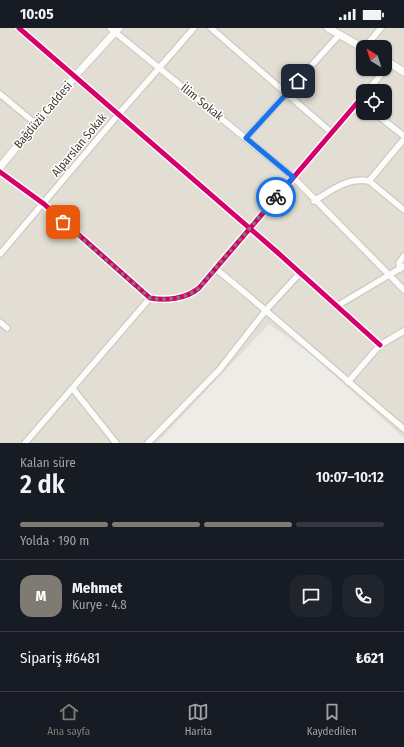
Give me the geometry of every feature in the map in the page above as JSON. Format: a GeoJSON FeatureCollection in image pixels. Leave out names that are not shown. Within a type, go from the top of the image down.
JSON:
{"type":"FeatureCollection","features":[{"type":"Feature","properties":{"kind":"street"},"geometry":{"type":"LineString","coordinates":[[19,28],[250,228],[380,345]]}},
{"type":"Feature","properties":{"kind":"street","name":"Alparslan Sokak"},"geometry":{"type":"LineString","coordinates":[[0,254],[194,28]]}},
{"type":"Feature","properties":{"kind":"street"},"geometry":{"type":"LineString","coordinates":[[211,28],[332,133]]}},
{"type":"Feature","properties":{"kind":"street"},"geometry":{"type":"LineString","coordinates":[[328,28],[356,43]]}},
{"type":"Feature","properties":{"kind":"street"},"geometry":{"type":"LineString","coordinates":[[371,40],[381,28]]}},
{"type":"Feature","properties":{"kind":"street","name":"Bağdüzü Caddesi"},"geometry":{"type":"LineString","coordinates":[[0,167],[115,30]]}},
{"type":"Feature","properties":{"kind":"street","name":"İlim Sokak"},"geometry":{"type":"LineString","coordinates":[[115,30],[293,177],[314,201],[404,290]]}},
{"type":"Feature","properties":{"kind":"street"},"geometry":{"type":"LineString","coordinates":[[246,138],[340,34]]}},
{"type":"Feature","properties":{"kind":"street"},"geometry":{"type":"LineString","coordinates":[[392,64],[404,72]]}},
{"type":"Feature","properties":{"kind":"street"},"geometry":{"type":"LineString","coordinates":[[0,94],[36,124]]}},
{"type":"Feature","properties":{"kind":"street"},"geometry":{"type":"LineString","coordinates":[[0,172],[44,204],[152,299],[183,298],[192,294],[216,269],[293,177],[356,107]]}},
{"type":"Feature","properties":{"kind":"street"},"geometry":{"type":"LineString","coordinates":[[384,120],[404,136]]}},
{"type":"Feature","properties":{"kind":"street"},"geometry":{"type":"LineString","coordinates":[[369,181],[404,139]]}},
{"type":"Feature","properties":{"kind":"street"},"geometry":{"type":"LineString","coordinates":[[314,201],[342,184],[358,179],[369,181],[404,210]]}},
{"type":"Feature","properties":{"kind":"street"},"geometry":{"type":"LineString","coordinates":[[337,306],[402,268],[400,264],[404,256]]}},
{"type":"Feature","properties":{"kind":"street"},"geometry":{"type":"LineString","coordinates":[[216,269],[404,429]]}},
{"type":"Feature","properties":{"kind":"street"},"geometry":{"type":"LineString","coordinates":[[148,443],[220,370],[266,310],[300,273]]}},
{"type":"Feature","properties":{"kind":"street"},"geometry":{"type":"LineString","coordinates":[[25,443],[152,299]]}},
{"type":"Feature","properties":{"kind":"street"},"geometry":{"type":"LineString","coordinates":[[0,322],[7,328]]}},
{"type":"Feature","properties":{"kind":"street"},"geometry":{"type":"LineString","coordinates":[[348,382],[380,345],[404,331]]}},
{"type":"Feature","properties":{"kind":"street"},"geometry":{"type":"LineString","coordinates":[[73,389],[116,443]]}},
{"type":"Feature","properties":{"kind":"street"},"geometry":{"type":"LineString","coordinates":[[31,437],[35,443]]}},
{"type":"Feature","properties":{"kind":"shaded area"},"geometry":{"type":"Polygon","coordinates":[[[0,28],[404,28],[404,438],[309,353],[269,324],[157,443],[0,443],[0,28]]]}},
{"type":"Feature","properties":{"kind":"cycle path"},"geometry":{"type":"LineString","coordinates":[[19,28],[277,252],[380,345]]}},
{"type":"Feature","properties":{"kind":"cycle path"},"geometry":{"type":"LineString","coordinates":[[0,172],[44,204],[150,298],[169,299],[182,297],[199,288],[356,104]]}},
{"type":"Feature","properties":{"kind":"way so far"},"geometry":{"type":"LineString","coordinates":[[63,222],[150,298],[183,298],[192,294],[199,288],[276,197]]}},
{"type":"Feature","properties":{"kind":"route"},"geometry":{"type":"LineString","coordinates":[[276,197],[293,177],[246,138],[298,81]]}}]}
